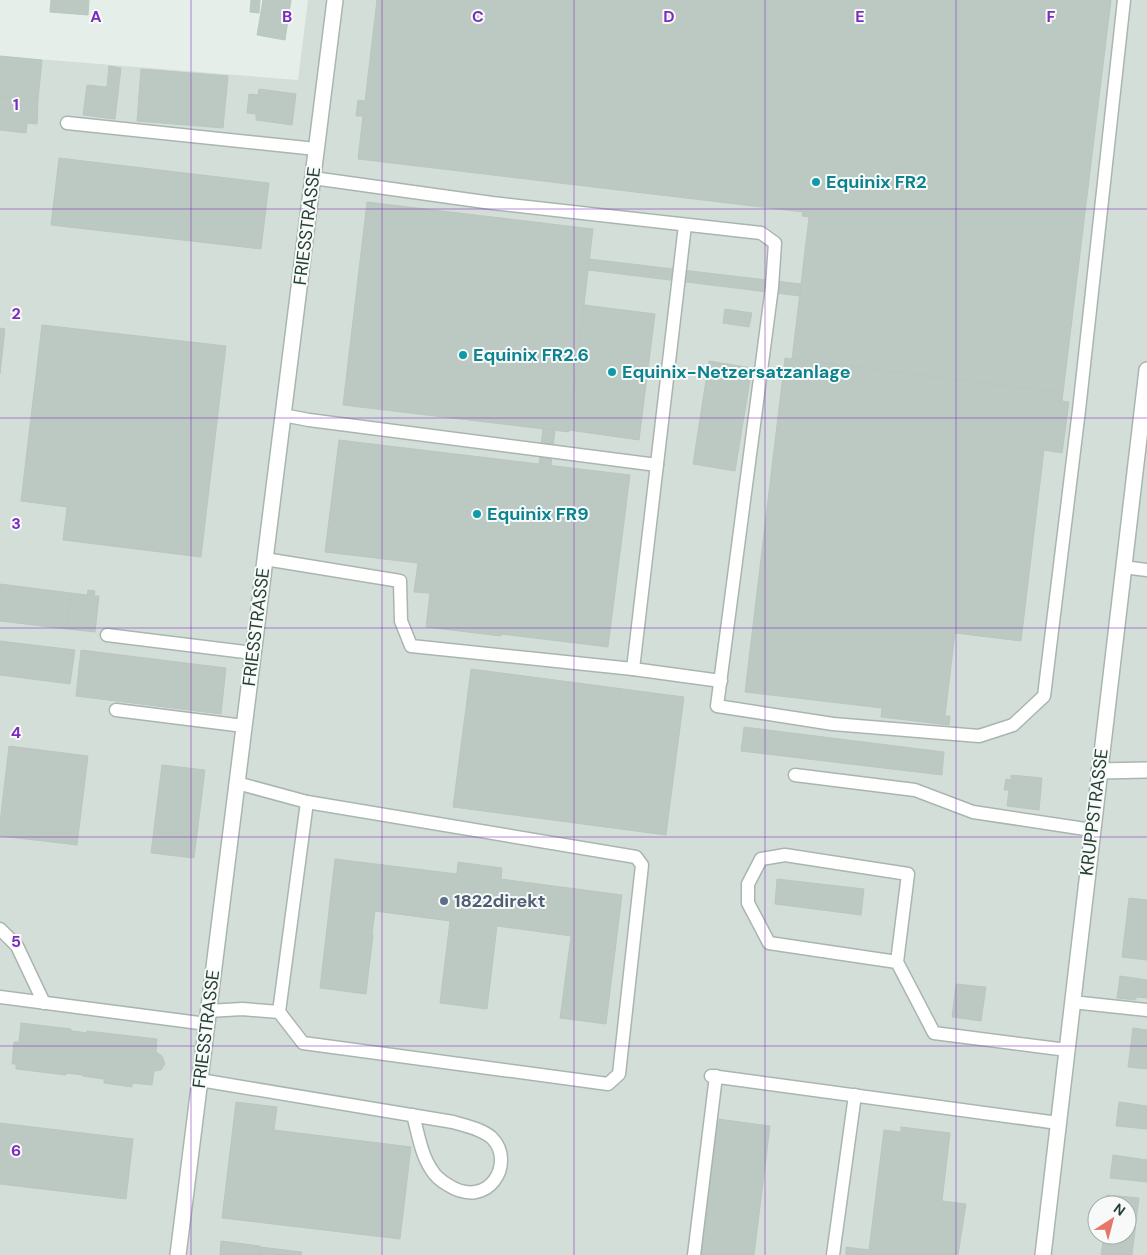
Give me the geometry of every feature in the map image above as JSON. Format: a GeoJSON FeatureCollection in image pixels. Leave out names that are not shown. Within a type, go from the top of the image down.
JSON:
{"type":"FeatureCollection","features":[{"type":"Feature","properties":{"kind":"street","name":"FRIESSTRASSE"},"geometry":{"type":"LineString","coordinates":[[178,1255],[335,0]]}},
{"type":"Feature","properties":{"kind":"street","name":"KRUPPSTRASSE"},"geometry":{"type":"LineString","coordinates":[[1043,1255],[1147,370]]}},
{"type":"Feature","properties":{"kind":"street"},"geometry":{"type":"LineString","coordinates":[[1099,771],[1147,770]]}},
{"type":"Feature","properties":{"kind":"lane"},"geometry":{"type":"LineString","coordinates":[[313,178],[501,204],[761,233],[775,243],[772,287],[717,706],[833,724],[979,736],[1013,725],[1044,696],[1079,410],[1124,0]]}},
{"type":"Feature","properties":{"kind":"lane"},"geometry":{"type":"LineString","coordinates":[[67,123],[316,149]]}},
{"type":"Feature","properties":{"kind":"lane"},"geometry":{"type":"LineString","coordinates":[[633,669],[685,225]]}},
{"type":"Feature","properties":{"kind":"lane"},"geometry":{"type":"LineString","coordinates":[[283,416],[657,466]]}},
{"type":"Feature","properties":{"kind":"lane"},"geometry":{"type":"LineString","coordinates":[[265,559],[400,581],[401,621],[411,646],[633,669],[721,681]]}},
{"type":"Feature","properties":{"kind":"lane"},"geometry":{"type":"LineString","coordinates":[[1124,567],[1147,570]]}},
{"type":"Feature","properties":{"kind":"lane"},"geometry":{"type":"LineString","coordinates":[[107,635],[253,653]]}},
{"type":"Feature","properties":{"kind":"lane"},"geometry":{"type":"LineString","coordinates":[[116,710],[244,726]]}},
{"type":"Feature","properties":{"kind":"lane"},"geometry":{"type":"LineString","coordinates":[[795,776],[915,790],[973,812],[1092,830]]}},
{"type":"Feature","properties":{"kind":"lane"},"geometry":{"type":"LineString","coordinates":[[237,783],[307,802],[636,858],[642,865],[619,1074],[608,1084],[303,1043],[279,1012],[307,802]]}},
{"type":"Feature","properties":{"kind":"lane"},"geometry":{"type":"LineString","coordinates":[[898,962],[769,943],[748,903],[748,884],[762,859],[785,855],[908,874],[898,962],[934,1033],[1066,1050]]}},
{"type":"Feature","properties":{"kind":"lane"},"geometry":{"type":"LineString","coordinates":[[0,929],[17,946],[44,1002]]}},
{"type":"Feature","properties":{"kind":"lane"},"geometry":{"type":"LineString","coordinates":[[0,997],[207,1018],[242,1008],[279,1012]]}},
{"type":"Feature","properties":{"kind":"lane"},"geometry":{"type":"LineString","coordinates":[[1072,1002],[1147,1010]]}},
{"type":"Feature","properties":{"kind":"lane"},"geometry":{"type":"LineString","coordinates":[[694,1255],[714,1076],[1058,1123]]}},
{"type":"Feature","properties":{"kind":"lane"},"geometry":{"type":"LineString","coordinates":[[200,1080],[413,1115],[453,1122],[480,1130],[491,1137],[498,1146],[500,1157],[495,1182],[482,1191],[468,1193],[457,1191],[441,1181],[431,1170],[424,1155],[413,1115]]}},
{"type":"Feature","properties":{"kind":"lane"},"geometry":{"type":"LineString","coordinates":[[833,1255],[855,1095]]}},
{"type":"Feature","properties":{"kind":"shaded area"},"geometry":{"type":"Polygon","coordinates":[[[308,0],[1147,0],[1147,1255],[0,1255],[0,56],[298,80],[308,0]]]}},
{"type":"Feature","properties":{"kind":"building"},"geometry":{"type":"Polygon","coordinates":[[[51,0],[89,0],[88,15],[50,12],[51,0]]]}},
{"type":"Feature","properties":{"kind":"building"},"geometry":{"type":"Polygon","coordinates":[[[251,0],[260,0],[259,13],[250,12],[251,0]]]}},
{"type":"Feature","properties":{"kind":"building"},"geometry":{"type":"Polygon","coordinates":[[[263,0],[291,0],[285,40],[257,35],[263,0]]]}},
{"type":"Feature","properties":{"kind":"building","name":"Equinix FR2"},"geometry":{"type":"Polygon","coordinates":[[[377,0],[1111,0],[1063,393],[792,359],[809,217],[802,216],[803,212],[358,159],[363,116],[356,116],[358,100],[365,101],[377,0]]]}},
{"type":"Feature","properties":{"kind":"building"},"geometry":{"type":"Polygon","coordinates":[[[0,56],[42,60],[38,100],[0,97],[0,56]]]}},
{"type":"Feature","properties":{"kind":"building"},"geometry":{"type":"Polygon","coordinates":[[[109,66],[121,68],[115,119],[83,115],[87,85],[107,87],[109,66]]]}},
{"type":"Feature","properties":{"kind":"building"},"geometry":{"type":"Polygon","coordinates":[[[141,69],[228,76],[223,128],[137,121],[141,69]]]}},
{"type":"Feature","properties":{"kind":"building"},"geometry":{"type":"Polygon","coordinates":[[[259,89],[296,94],[292,125],[256,120],[256,114],[247,113],[249,94],[258,95],[259,89]]]}},
{"type":"Feature","properties":{"kind":"building"},"geometry":{"type":"Polygon","coordinates":[[[0,97],[38,100],[37,124],[27,123],[26,133],[0,130],[0,97]]]}},
{"type":"Feature","properties":{"kind":"building"},"geometry":{"type":"Polygon","coordinates":[[[59,158],[269,183],[261,249],[51,225],[59,158]]]}},
{"type":"Feature","properties":{"kind":"building","name":"Equinix FR2.6"},"geometry":{"type":"Polygon","coordinates":[[[367,202],[593,229],[569,432],[343,405],[367,202]]]}},
{"type":"Feature","properties":{"kind":"building"},"geometry":{"type":"Polygon","coordinates":[[[589,259],[801,284],[800,296],[588,270],[589,259]]]}},
{"type":"Feature","properties":{"kind":"building","name":"Equinix-Netzersatzanlage"},"geometry":{"type":"Polygon","coordinates":[[[584,305],[655,314],[639,440],[569,430],[584,305]]]}},
{"type":"Feature","properties":{"kind":"building"},"geometry":{"type":"Polygon","coordinates":[[[725,309],[752,313],[749,327],[723,323],[725,309]]]}},
{"type":"Feature","properties":{"kind":"building"},"geometry":{"type":"Polygon","coordinates":[[[42,325],[226,346],[201,557],[63,540],[67,507],[21,501],[42,325]]]}},
{"type":"Feature","properties":{"kind":"building"},"geometry":{"type":"Polygon","coordinates":[[[0,328],[5,329],[0,374],[0,328]]]}},
{"type":"Feature","properties":{"kind":"building"},"geometry":{"type":"Polygon","coordinates":[[[785,358],[1063,393],[1062,401],[1069,402],[1062,453],[1044,450],[1021,641],[955,633],[945,716],[950,716],[949,725],[881,717],[882,708],[745,692],[785,358]]]}},
{"type":"Feature","properties":{"kind":"building"},"geometry":{"type":"Polygon","coordinates":[[[709,361],[752,368],[735,471],[693,464],[709,361]]]}},
{"type":"Feature","properties":{"kind":"building"},"geometry":{"type":"Polygon","coordinates":[[[543,429],[555,430],[551,465],[539,464],[543,429]]]}},
{"type":"Feature","properties":{"kind":"building","name":"Equinix FR9"},"geometry":{"type":"Polygon","coordinates":[[[339,440],[630,475],[608,647],[426,627],[430,593],[414,592],[418,563],[325,552],[339,440]]]}},
{"type":"Feature","properties":{"kind":"building"},"geometry":{"type":"Polygon","coordinates":[[[0,584],[71,593],[67,629],[0,621],[0,584]]]}},
{"type":"Feature","properties":{"kind":"building"},"geometry":{"type":"Polygon","coordinates":[[[88,590],[95,591],[94,596],[99,596],[95,632],[67,629],[71,593],[87,595],[88,590]]]}},
{"type":"Feature","properties":{"kind":"building"},"geometry":{"type":"Polygon","coordinates":[[[0,641],[75,650],[70,684],[0,675],[0,641]]]}},
{"type":"Feature","properties":{"kind":"building"},"geometry":{"type":"Polygon","coordinates":[[[81,650],[226,668],[221,714],[76,696],[81,650]]]}},
{"type":"Feature","properties":{"kind":"building"},"geometry":{"type":"Polygon","coordinates":[[[471,669],[684,697],[666,835],[453,807],[471,669]]]}},
{"type":"Feature","properties":{"kind":"building"},"geometry":{"type":"Polygon","coordinates":[[[744,727],[944,752],[942,775],[741,751],[744,727]]]}},
{"type":"Feature","properties":{"kind":"building"},"geometry":{"type":"Polygon","coordinates":[[[9,746],[88,756],[77,845],[0,836],[9,746]]]}},
{"type":"Feature","properties":{"kind":"building"},"geometry":{"type":"Polygon","coordinates":[[[162,765],[205,770],[194,858],[151,853],[162,765]]]}},
{"type":"Feature","properties":{"kind":"building"},"geometry":{"type":"Polygon","coordinates":[[[1011,775],[1042,778],[1039,810],[1007,806],[1009,790],[1004,790],[1006,779],[1011,780],[1011,775]]]}},
{"type":"Feature","properties":{"kind":"building"},"geometry":{"type":"Polygon","coordinates":[[[335,859],[457,874],[458,862],[502,868],[501,879],[622,895],[606,1024],[560,1018],[571,936],[497,926],[487,1009],[440,1003],[450,921],[375,911],[366,994],[320,988],[335,859]]]}},
{"type":"Feature","properties":{"kind":"building"},"geometry":{"type":"Polygon","coordinates":[[[777,879],[864,889],[861,915],[775,904],[777,879]]]}},
{"type":"Feature","properties":{"kind":"building"},"geometry":{"type":"Polygon","coordinates":[[[1129,898],[1147,900],[1147,960],[1122,957],[1129,898]]]}},
{"type":"Feature","properties":{"kind":"building"},"geometry":{"type":"Polygon","coordinates":[[[1120,976],[1147,980],[1147,998],[1136,997],[1136,1000],[1117,998],[1120,976]]]}},
{"type":"Feature","properties":{"kind":"building"},"geometry":{"type":"Polygon","coordinates":[[[956,984],[986,987],[981,1021],[952,1017],[956,984]]]}},
{"type":"Feature","properties":{"kind":"building"},"geometry":{"type":"Polygon","coordinates":[[[21,1023],[71,1029],[71,1031],[87,1033],[87,1031],[157,1039],[156,1052],[162,1056],[165,1064],[161,1070],[154,1071],[152,1085],[132,1083],[132,1087],[104,1083],[104,1079],[83,1075],[66,1073],[66,1075],[16,1069],[16,1064],[12,1064],[14,1042],[19,1042],[21,1023]]]}},
{"type":"Feature","properties":{"kind":"building"},"geometry":{"type":"Polygon","coordinates":[[[1133,1028],[1147,1030],[1147,1069],[1128,1067],[1133,1028]]]}},
{"type":"Feature","properties":{"kind":"building"},"geometry":{"type":"Polygon","coordinates":[[[236,1102],[277,1107],[274,1130],[411,1147],[400,1239],[222,1218],[236,1102]]]}},
{"type":"Feature","properties":{"kind":"building"},"geometry":{"type":"Polygon","coordinates":[[[1119,1102],[1147,1106],[1147,1129],[1116,1126],[1119,1102]]]}},
{"type":"Feature","properties":{"kind":"building"},"geometry":{"type":"Polygon","coordinates":[[[718,1119],[770,1126],[754,1255],[701,1255],[718,1119]]]}},
{"type":"Feature","properties":{"kind":"building"},"geometry":{"type":"Polygon","coordinates":[[[0,1123],[133,1139],[126,1199],[0,1184],[0,1123]]]}},
{"type":"Feature","properties":{"kind":"building"},"geometry":{"type":"Polygon","coordinates":[[[901,1127],[950,1133],[942,1201],[966,1204],[958,1255],[846,1255],[846,1247],[869,1250],[884,1130],[901,1132],[901,1127]]]}},
{"type":"Feature","properties":{"kind":"building"},"geometry":{"type":"Polygon","coordinates":[[[1113,1155],[1147,1160],[1147,1182],[1110,1178],[1113,1155]]]}},
{"type":"Feature","properties":{"kind":"building"},"geometry":{"type":"Polygon","coordinates":[[[1137,1198],[1139,1198],[1137,1214],[1137,1198]]]}},
{"type":"Feature","properties":{"kind":"building"},"geometry":{"type":"Polygon","coordinates":[[[221,1241],[260,1246],[259,1255],[220,1255],[221,1241]]]}},
{"type":"Feature","properties":{"kind":"building"},"geometry":{"type":"Polygon","coordinates":[[[1102,1245],[1133,1245],[1132,1255],[1101,1255],[1102,1245]]]}},
{"type":"Feature","properties":{"kind":"building"},"geometry":{"type":"Polygon","coordinates":[[[260,1247],[302,1252],[301,1255],[259,1255],[260,1247]]]}},
{"type":"Feature","properties":{"kind":"place","name":"Equinix FR2"},"geometry":{"type":"Point","coordinates":[816,182]}},
{"type":"Feature","properties":{"kind":"place","name":"Equinix FR2.6"},"geometry":{"type":"Point","coordinates":[463,355]}},
{"type":"Feature","properties":{"kind":"place","name":"Equinix-Netzersatzanlage"},"geometry":{"type":"Point","coordinates":[612,372]}},
{"type":"Feature","properties":{"kind":"place","name":"Equinix FR9"},"geometry":{"type":"Point","coordinates":[477,514]}},
{"type":"Feature","properties":{"kind":"place","name":"1822direkt"},"geometry":{"type":"Point","coordinates":[444,901]}}]}
